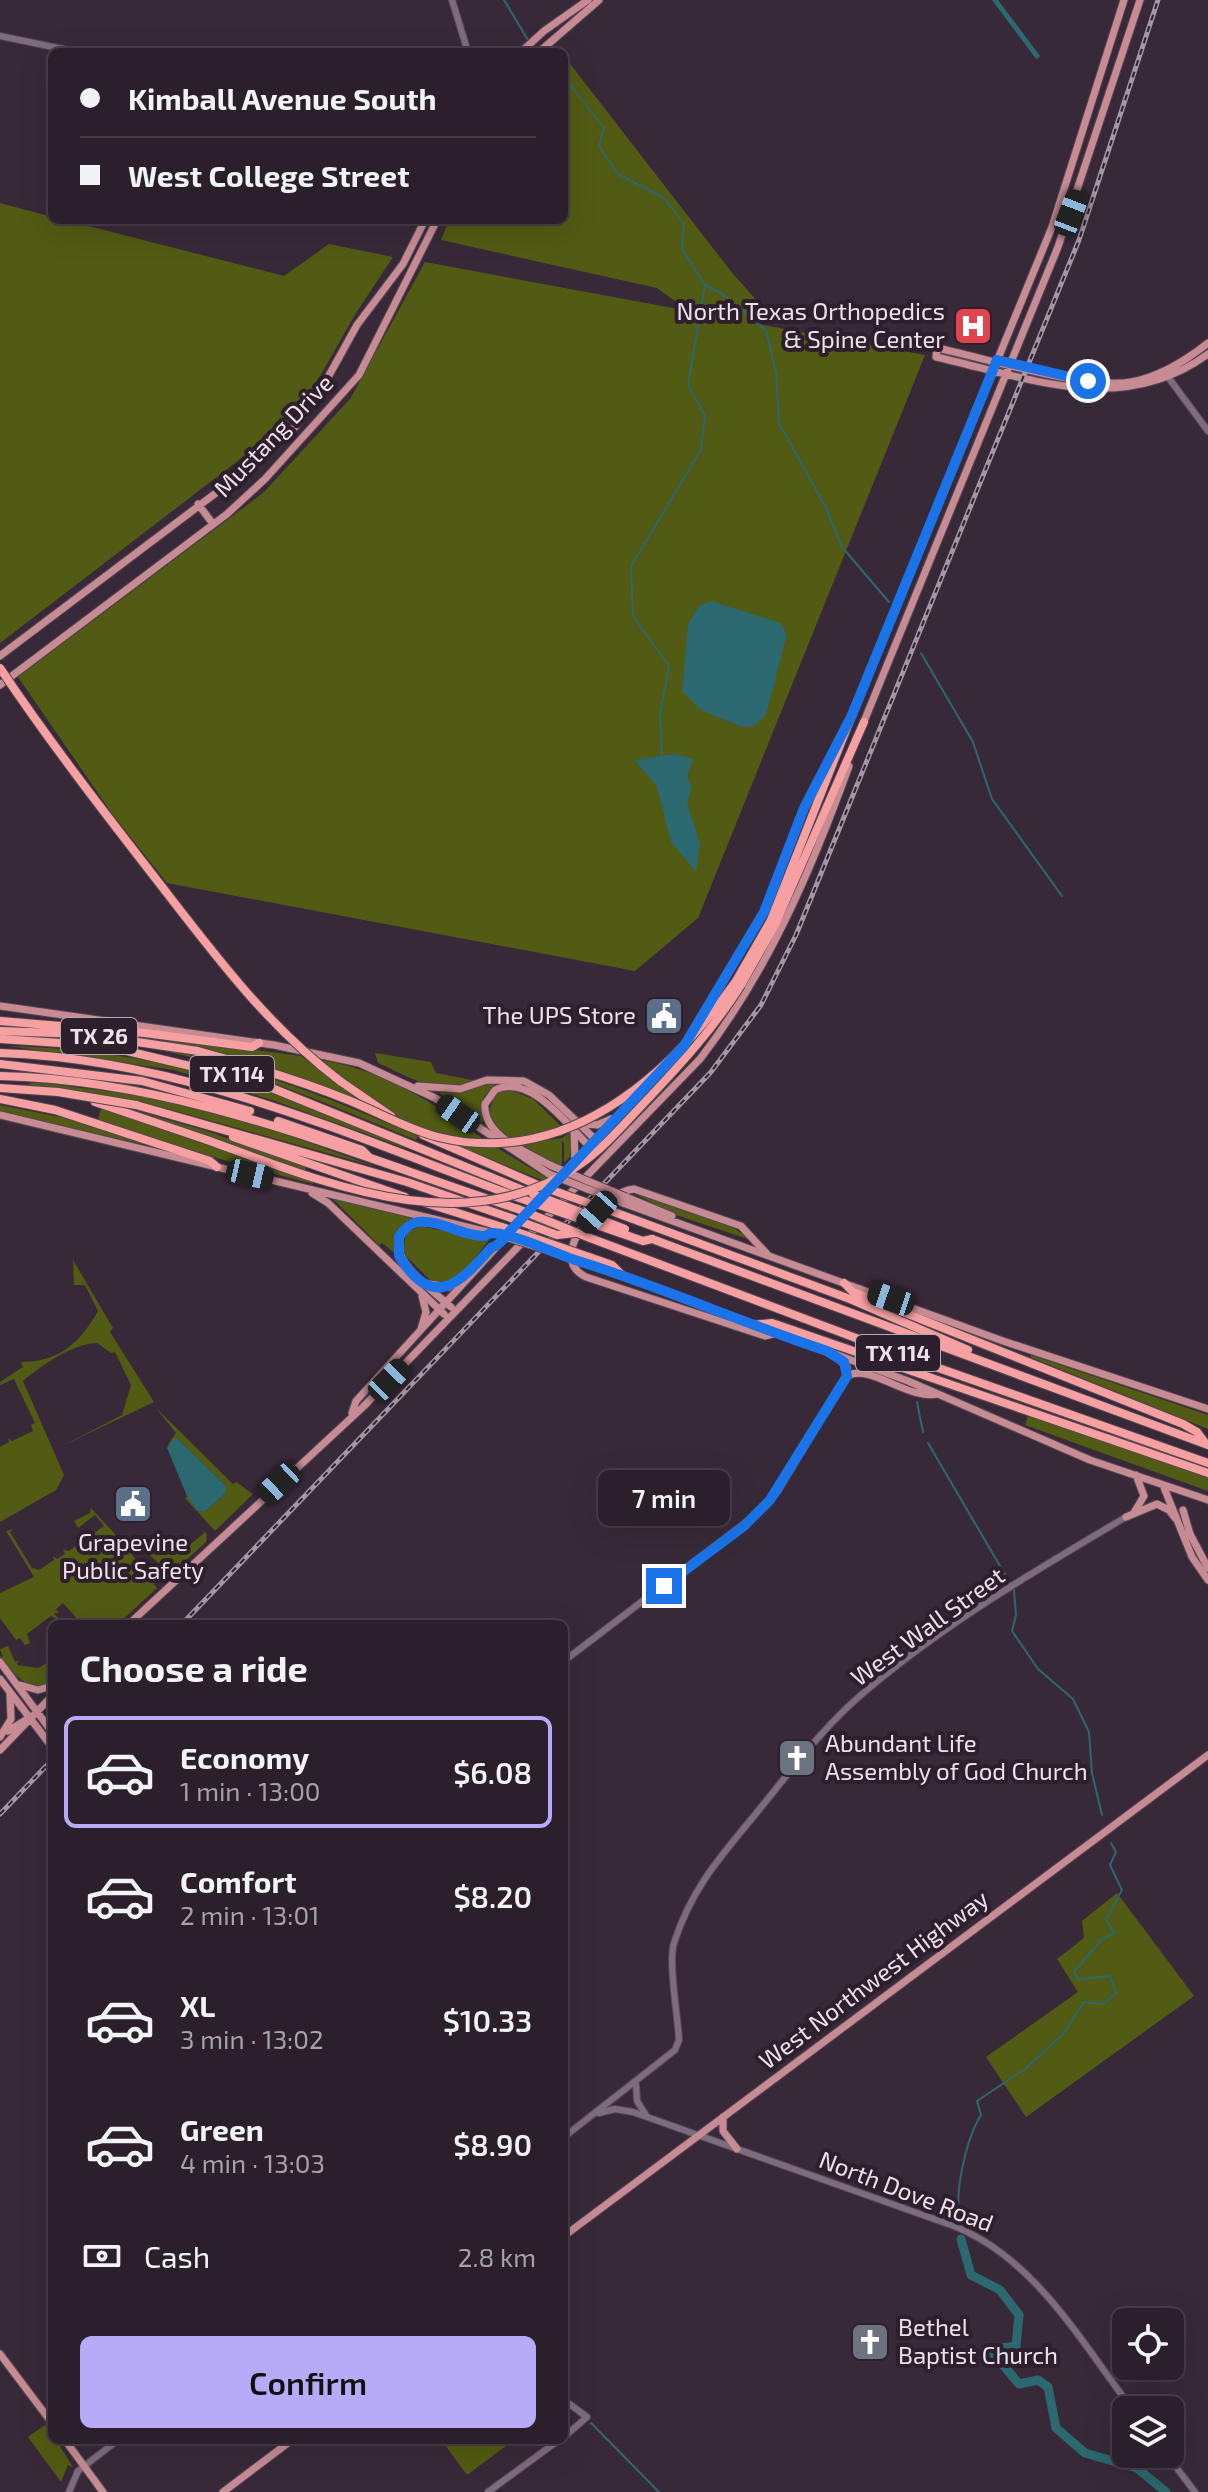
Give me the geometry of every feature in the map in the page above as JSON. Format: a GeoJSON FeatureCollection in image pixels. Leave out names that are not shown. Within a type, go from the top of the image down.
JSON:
{"type":"FeatureCollection","features":[{"type":"Feature","properties":{"kind":"highway"},"geometry":{"type":"LineString","coordinates":[[0,668],[27,711]]}},
{"type":"Feature","properties":{"kind":"highway"},"geometry":{"type":"LineString","coordinates":[[0,677],[230,976],[288,1037],[340,1081],[422,1134],[540,1186],[876,1309],[965,1348],[978,1358]]}},
{"type":"Feature","properties":{"kind":"highway","name":"TX 26"},"geometry":{"type":"LineString","coordinates":[[0,1031],[83,1034],[198,1051],[289,1078],[434,1136],[477,1143],[518,1142],[577,1127],[628,1097],[738,983],[771,920],[852,715]]}},
{"type":"Feature","properties":{"kind":"highway"},"geometry":{"type":"LineString","coordinates":[[0,1086],[109,1105],[315,1179],[393,1198],[472,1201],[524,1192],[571,1170],[601,1148],[690,1054],[775,925],[864,722]]}},
{"type":"Feature","properties":{"kind":"highway"},"geometry":{"type":"LineString","coordinates":[[0,1021],[145,1033],[252,1047],[259,1043]]}},
{"type":"Feature","properties":{"kind":"highway","name":"TX 114"},"geometry":{"type":"LineString","coordinates":[[0,1039],[106,1046],[257,1082],[531,1198],[652,1239],[1207,1444]]}},
{"type":"Feature","properties":{"kind":"highway"},"geometry":{"type":"LineString","coordinates":[[0,1053],[102,1062],[204,1084],[531,1198]]}},
{"type":"Feature","properties":{"kind":"highway"},"geometry":{"type":"LineString","coordinates":[[0,1064],[99,1073],[186,1092],[362,1150],[373,1161]]}},
{"type":"Feature","properties":{"kind":"highway","name":"TX 114"},"geometry":{"type":"LineString","coordinates":[[0,1076],[97,1083],[183,1099],[248,1116],[518,1209],[893,1352],[1208,1463]]}},
{"type":"Feature","properties":{"kind":"highway"},"geometry":{"type":"LineString","coordinates":[[0,1086],[136,1105],[407,1182],[557,1235],[576,1233]]}},
{"type":"Feature","properties":{"kind":"highway"},"geometry":{"type":"LineString","coordinates":[[0,1099],[55,1110],[210,1161],[217,1167]]}},
{"type":"Feature","properties":{"kind":"highway"},"geometry":{"type":"LineString","coordinates":[[212,1126],[219,1132],[496,1231],[612,1265],[622,1275]]}},
{"type":"Feature","properties":{"kind":"highway"},"geometry":{"type":"LineString","coordinates":[[844,1283],[853,1292],[1183,1424],[1197,1432],[1207,1444]]}},
{"type":"Feature","properties":{"kind":"highway"},"geometry":{"type":"LineString","coordinates":[[753,1325],[772,1323],[1208,1473]]}},
{"type":"Feature","properties":{"kind":"main road"},"geometry":{"type":"LineString","coordinates":[[525,48],[588,0]]}},
{"type":"Feature","properties":{"kind":"main road"},"geometry":{"type":"LineString","coordinates":[[544,48],[599,0]]}},
{"type":"Feature","properties":{"kind":"main road","name":"TX 26"},"geometry":{"type":"LineString","coordinates":[[852,715],[1052,227],[1124,0]]}},
{"type":"Feature","properties":{"kind":"main road"},"geometry":{"type":"LineString","coordinates":[[133,1620],[363,1407],[607,1151],[700,1059],[760,973],[809,869],[864,722],[1078,195],[1140,0]]}},
{"type":"Feature","properties":{"kind":"main road"},"geometry":{"type":"LineString","coordinates":[[1087,118],[1101,122]]}},
{"type":"Feature","properties":{"kind":"main road","name":"Mustang Drive"},"geometry":{"type":"LineString","coordinates":[[0,656],[271,451],[308,410],[357,325],[403,264],[423,224]]}},
{"type":"Feature","properties":{"kind":"main road","name":"Mustang Drive"},"geometry":{"type":"LineString","coordinates":[[0,685],[213,524],[265,479],[359,375],[435,224]]}},
{"type":"Feature","properties":{"kind":"main road"},"geometry":{"type":"LineString","coordinates":[[1166,375],[1208,343]]}},
{"type":"Feature","properties":{"kind":"main road"},"geometry":{"type":"LineString","coordinates":[[1104,387],[997,360],[936,353],[1007,373],[1104,387],[1140,387],[1208,354]]}},
{"type":"Feature","properties":{"kind":"main road"},"geometry":{"type":"LineString","coordinates":[[198,504],[213,524]]}},
{"type":"Feature","properties":{"kind":"main road"},"geometry":{"type":"LineString","coordinates":[[926,534],[932,537],[936,548]]}},
{"type":"Feature","properties":{"kind":"main road"},"geometry":{"type":"LineString","coordinates":[[352,1414],[356,1401],[684,1046],[764,912],[817,780],[852,715]]}},
{"type":"Feature","properties":{"kind":"main road"},"geometry":{"type":"LineString","coordinates":[[0,1006],[259,1043],[359,1063],[414,1086],[550,1170],[769,1256],[1208,1409]]}},
{"type":"Feature","properties":{"kind":"main road"},"geometry":{"type":"LineString","coordinates":[[414,1086],[460,1089],[487,1080],[524,1081],[549,1095],[607,1151]]}},
{"type":"Feature","properties":{"kind":"main road"},"geometry":{"type":"LineString","coordinates":[[550,1170],[491,1128],[484,1114],[487,1098],[500,1087],[521,1088],[540,1099],[601,1158]]}},
{"type":"Feature","properties":{"kind":"main road"},"geometry":{"type":"LineString","coordinates":[[578,1122],[597,1125],[620,1114]]}},
{"type":"Feature","properties":{"kind":"main road"},"geometry":{"type":"LineString","coordinates":[[0,1115],[307,1190],[496,1231]]}},
{"type":"Feature","properties":{"kind":"main road"},"geometry":{"type":"LineString","coordinates":[[573,1131],[577,1147],[574,1162]]}},
{"type":"Feature","properties":{"kind":"main road"},"geometry":{"type":"LineString","coordinates":[[769,1256],[741,1226],[634,1189],[623,1191],[597,1212],[573,1241],[570,1253],[576,1271],[586,1277],[765,1336],[774,1333]]}},
{"type":"Feature","properties":{"kind":"main road"},"geometry":{"type":"LineString","coordinates":[[307,1190],[328,1203],[441,1311],[452,1314]]}},
{"type":"Feature","properties":{"kind":"main road"},"geometry":{"type":"LineString","coordinates":[[452,1314],[448,1304],[403,1261],[398,1250],[399,1237],[408,1226],[422,1222],[484,1236],[496,1231]]}},
{"type":"Feature","properties":{"kind":"main road"},"geometry":{"type":"LineString","coordinates":[[426,1283],[440,1288],[454,1285],[491,1248],[498,1246]]}},
{"type":"Feature","properties":{"kind":"main road"},"geometry":{"type":"LineString","coordinates":[[622,1275],[938,1394],[1040,1440],[1208,1500]]}},
{"type":"Feature","properties":{"kind":"main road"},"geometry":{"type":"LineString","coordinates":[[419,1290],[426,1312],[419,1335]]}},
{"type":"Feature","properties":{"kind":"main road"},"geometry":{"type":"LineString","coordinates":[[827,1351],[844,1362],[847,1376],[860,1372],[912,1393],[938,1394]]}},
{"type":"Feature","properties":{"kind":"main road"},"geometry":{"type":"LineString","coordinates":[[1126,1517],[1143,1502],[1143,1486],[1136,1475]]}},
{"type":"Feature","properties":{"kind":"main road"},"geometry":{"type":"LineString","coordinates":[[1161,1484],[1180,1524]]}},
{"type":"Feature","properties":{"kind":"main road"},"geometry":{"type":"LineString","coordinates":[[1183,1510],[1187,1502],[1198,1497]]}},
{"type":"Feature","properties":{"kind":"main road"},"geometry":{"type":"LineString","coordinates":[[1126,1517],[1149,1503],[1172,1502],[1183,1510],[1208,1580]]}},
{"type":"Feature","properties":{"kind":"main road"},"geometry":{"type":"LineString","coordinates":[[1126,1517],[1157,1504],[1169,1510],[1205,1568]]}},
{"type":"Feature","properties":{"kind":"main road"},"geometry":{"type":"LineString","coordinates":[[0,1662],[48,1726]]}},
{"type":"Feature","properties":{"kind":"main road"},"geometry":{"type":"LineString","coordinates":[[0,1679],[48,1742]]}},
{"type":"Feature","properties":{"kind":"main road"},"geometry":{"type":"LineString","coordinates":[[17,1684],[38,1690],[48,1687]]}},
{"type":"Feature","properties":{"kind":"main road"},"geometry":{"type":"LineString","coordinates":[[0,1738],[11,1719],[10,1692]]}},
{"type":"Feature","properties":{"kind":"main road"},"geometry":{"type":"LineString","coordinates":[[0,1738],[29,1718],[48,1700]]}},
{"type":"Feature","properties":{"kind":"main road"},"geometry":{"type":"LineString","coordinates":[[0,1750],[21,1731],[29,1718]]}},
{"type":"Feature","properties":{"kind":"main road"},"geometry":{"type":"LineString","coordinates":[[21,1731],[42,1734]]}},
{"type":"Feature","properties":{"kind":"main road","name":"West Northwest Highway"},"geometry":{"type":"LineString","coordinates":[[568,2233],[694,2135],[1208,1755]]}},
{"type":"Feature","properties":{"kind":"main road"},"geometry":{"type":"LineString","coordinates":[[723,2116],[725,2138],[737,2149]]}},
{"type":"Feature","properties":{"kind":"main road"},"geometry":{"type":"LineString","coordinates":[[0,2354],[48,2418]]}},
{"type":"Feature","properties":{"kind":"main road"},"geometry":{"type":"LineString","coordinates":[[68,2444],[103,2492]]}},
{"type":"Feature","properties":{"kind":"main road"},"geometry":{"type":"LineString","coordinates":[[223,2492],[287,2444]]}},
{"type":"Feature","properties":{"kind":"street"},"geometry":{"type":"LineString","coordinates":[[452,0],[467,48]]}},
{"type":"Feature","properties":{"kind":"street"},"geometry":{"type":"LineString","coordinates":[[0,36],[58,48]]}},
{"type":"Feature","properties":{"kind":"street"},"geometry":{"type":"LineString","coordinates":[[1166,375],[1208,431]]}},
{"type":"Feature","properties":{"kind":"street"},"geometry":{"type":"LineString","coordinates":[[568,1658],[758,1513],[778,1491],[847,1376]]}},
{"type":"Feature","properties":{"kind":"street","name":"West Wall Street"},"geometry":{"type":"LineString","coordinates":[[568,2134],[670,2055],[679,2040],[672,1947],[688,1908],[719,1854],[867,1689],[955,1625],[1126,1517]]}},
{"type":"Feature","properties":{"kind":"street"},"geometry":{"type":"LineString","coordinates":[[636,2084],[637,2101],[649,2117]]}},
{"type":"Feature","properties":{"kind":"street","name":"North Dove Road"},"geometry":{"type":"LineString","coordinates":[[594,2115],[615,2109],[649,2117],[991,2242],[1022,2267],[1122,2396]]}},
{"type":"Feature","properties":{"kind":"street"},"geometry":{"type":"LineString","coordinates":[[568,2403],[587,2417],[568,2433]]}},
{"type":"Feature","properties":{"kind":"street"},"geometry":{"type":"LineString","coordinates":[[69,2492],[78,2471],[113,2444]]}},
{"type":"Feature","properties":{"kind":"street"},"geometry":{"type":"LineString","coordinates":[[488,2492],[554,2444]]}},
{"type":"Feature","properties":{"kind":"street"},"geometry":{"type":"LineString","coordinates":[[1177,2468],[1195,2492]]}},
{"type":"Feature","properties":{"kind":"green space"},"geometry":{"type":"Polygon","coordinates":[[[568,61],[733,274],[760,304],[752,323],[925,355],[698,918],[635,971],[167,883],[113,815],[18,677],[263,493],[350,399],[425,262],[689,311],[657,288],[441,240],[447,224],[568,224],[568,61]]]}},
{"type":"Feature","properties":{"kind":"green space"},"geometry":{"type":"Polygon","coordinates":[[[0,203],[48,216],[48,224],[81,224],[284,276],[329,244],[393,257],[356,313],[307,399],[290,421],[0,643],[0,203]]]}},
{"type":"Feature","properties":{"kind":"green space"},"geometry":{"type":"Polygon","coordinates":[[[48,1035],[148,1046],[238,1068],[326,1098],[418,1136],[416,1140],[282,1086],[199,1059],[143,1047],[48,1035]]]}},
{"type":"Feature","properties":{"kind":"green space"},"geometry":{"type":"Polygon","coordinates":[[[144,1035],[301,1056],[365,1105],[285,1073],[144,1035]]]}},
{"type":"Feature","properties":{"kind":"green space"},"geometry":{"type":"Polygon","coordinates":[[[8,1046],[134,1058],[215,1076],[295,1101],[407,1149],[275,1101],[174,1070],[8,1046]]]}},
{"type":"Feature","properties":{"kind":"green space"},"geometry":{"type":"Polygon","coordinates":[[[375,1053],[431,1062],[436,1073],[472,1080],[449,1087],[424,1083],[378,1063],[375,1053]]]}},
{"type":"Feature","properties":{"kind":"green space"},"geometry":{"type":"Polygon","coordinates":[[[320,1060],[364,1071],[406,1089],[482,1138],[438,1134],[417,1127],[373,1101],[320,1060]]]}},
{"type":"Feature","properties":{"kind":"green space"},"geometry":{"type":"Polygon","coordinates":[[[46,1083],[120,1093],[195,1108],[268,1129],[377,1167],[165,1108],[26,1084],[46,1083]]]}},
{"type":"Feature","properties":{"kind":"green space"},"geometry":{"type":"Polygon","coordinates":[[[500,1083],[484,1096],[483,1123],[439,1093],[500,1083]]]}},
{"type":"Feature","properties":{"kind":"green space"},"geometry":{"type":"Polygon","coordinates":[[[508,1089],[533,1099],[563,1128],[510,1139],[492,1122],[488,1113],[496,1093],[508,1089]]]}},
{"type":"Feature","properties":{"kind":"green space"},"geometry":{"type":"Polygon","coordinates":[[[0,1105],[70,1119],[146,1145],[0,1112],[0,1105]]]}},
{"type":"Feature","properties":{"kind":"green space"},"geometry":{"type":"Polygon","coordinates":[[[102,1106],[313,1184],[124,1129],[98,1119],[102,1106]]]}},
{"type":"Feature","properties":{"kind":"green space"},"geometry":{"type":"Polygon","coordinates":[[[133,1110],[207,1131],[306,1167],[305,1171],[133,1110]]]}},
{"type":"Feature","properties":{"kind":"green space"},"geometry":{"type":"Polygon","coordinates":[[[569,1133],[571,1156],[564,1163],[562,1141],[562,1168],[520,1144],[562,1138],[569,1133]]]}},
{"type":"Feature","properties":{"kind":"green space"},"geometry":{"type":"Polygon","coordinates":[[[449,1142],[494,1146],[547,1178],[544,1181],[449,1142]]]}},
{"type":"Feature","properties":{"kind":"green space"},"geometry":{"type":"Polygon","coordinates":[[[633,1193],[694,1211],[729,1226],[748,1239],[676,1215],[633,1193]]]}},
{"type":"Feature","properties":{"kind":"green space"},"geometry":{"type":"Polygon","coordinates":[[[332,1198],[415,1219],[396,1247],[397,1255],[382,1243],[379,1245],[332,1198]]]}},
{"type":"Feature","properties":{"kind":"green space"},"geometry":{"type":"Polygon","coordinates":[[[420,1226],[489,1240],[463,1274],[444,1285],[431,1281],[403,1253],[406,1233],[420,1226]]]}},
{"type":"Feature","properties":{"kind":"green space"},"geometry":{"type":"Polygon","coordinates":[[[73,1260],[113,1328],[110,1332],[154,1402],[62,1446],[122,1415],[131,1385],[115,1352],[111,1353],[97,1343],[77,1347],[30,1375],[23,1381],[64,1475],[56,1490],[0,1522],[0,1447],[9,1442],[8,1438],[12,1441],[33,1431],[31,1425],[35,1423],[14,1379],[0,1385],[0,1382],[23,1367],[21,1362],[46,1359],[66,1349],[83,1333],[98,1311],[85,1285],[74,1285],[73,1260]]]}},
{"type":"Feature","properties":{"kind":"green space"},"geometry":{"type":"Polygon","coordinates":[[[1030,1357],[1208,1415],[1208,1429],[1030,1357]]]}},
{"type":"Feature","properties":{"kind":"green space"},"geometry":{"type":"Polygon","coordinates":[[[156,1408],[233,1484],[236,1482],[253,1494],[215,1531],[185,1498],[189,1495],[198,1511],[204,1512],[226,1493],[226,1486],[178,1439],[167,1446],[176,1433],[156,1408]]]}},
{"type":"Feature","properties":{"kind":"green space"},"geometry":{"type":"Polygon","coordinates":[[[1028,1416],[1208,1477],[1208,1491],[1025,1425],[1028,1416]]]}},
{"type":"Feature","properties":{"kind":"green space"},"geometry":{"type":"Polygon","coordinates":[[[91,1508],[125,1545],[157,1588],[122,1620],[78,1620],[63,1603],[56,1609],[59,1613],[54,1613],[59,1620],[51,1616],[27,1634],[30,1643],[25,1645],[20,1638],[16,1640],[0,1618],[0,1593],[34,1577],[6,1531],[13,1529],[10,1532],[32,1568],[39,1570],[54,1560],[53,1556],[57,1559],[65,1554],[63,1550],[69,1551],[104,1526],[95,1515],[78,1528],[74,1521],[90,1513],[91,1508]]]}},
{"type":"Feature","properties":{"kind":"green space"},"geometry":{"type":"Polygon","coordinates":[[[202,1529],[207,1535],[206,1542],[171,1574],[173,1571],[168,1572],[136,1542],[168,1552],[189,1545],[204,1533],[202,1529]]]}},
{"type":"Feature","properties":{"kind":"green space"},"geometry":{"type":"Polygon","coordinates":[[[8,1646],[15,1662],[18,1660],[17,1665],[38,1668],[48,1662],[48,1683],[40,1686],[21,1680],[0,1656],[3,1657],[0,1649],[8,1646]]]}},
{"type":"Feature","properties":{"kind":"green space"},"geometry":{"type":"Polygon","coordinates":[[[1117,1893],[1194,1996],[1026,2117],[986,2057],[1078,1992],[1057,1959],[1084,1938],[1082,1921],[1117,1893]]]}},
{"type":"Feature","properties":{"kind":"green space"},"geometry":{"type":"Polygon","coordinates":[[[45,2425],[48,2444],[59,2444],[73,2467],[68,2465],[61,2482],[28,2437],[45,2425]]]}},
{"type":"Feature","properties":{"kind":"green space"},"geometry":{"type":"Polygon","coordinates":[[[446,2444],[509,2444],[467,2475],[446,2444]]]}},
{"type":"Feature","properties":{"kind":"water"},"geometry":{"type":"Polygon","coordinates":[[[711,601],[780,623],[787,634],[766,715],[754,726],[742,727],[701,710],[682,691],[688,624],[699,606],[711,601]]]}},
{"type":"Feature","properties":{"kind":"water"},"geometry":{"type":"Polygon","coordinates":[[[675,754],[693,759],[687,776],[692,788],[687,803],[700,844],[696,872],[671,842],[657,786],[634,760],[675,754]]]}},
{"type":"Feature","properties":{"kind":"water"},"geometry":{"type":"Polygon","coordinates":[[[173,1439],[178,1439],[226,1486],[226,1493],[204,1512],[198,1511],[187,1496],[167,1448],[173,1439]]]}},
{"type":"Feature","properties":{"kind":"waterway"},"geometry":{"type":"LineString","coordinates":[[504,0],[528,40]]}},
{"type":"Feature","properties":{"kind":"waterway"},"geometry":{"type":"LineString","coordinates":[[995,0],[1037,56]]}},
{"type":"Feature","properties":{"kind":"waterway"},"geometry":{"type":"LineString","coordinates":[[568,82],[604,128],[599,146],[618,174],[664,198],[684,224],[682,249],[705,285],[688,385],[705,416],[701,450],[631,566],[633,616],[669,666],[660,715],[662,755]]}},
{"type":"Feature","properties":{"kind":"waterway"},"geometry":{"type":"LineString","coordinates":[[705,285],[721,293],[766,330],[776,372],[779,423],[826,508],[842,547],[889,602]]}},
{"type":"Feature","properties":{"kind":"waterway"},"geometry":{"type":"LineString","coordinates":[[921,653],[973,742],[992,799],[1062,896]]}},
{"type":"Feature","properties":{"kind":"waterway"},"geometry":{"type":"LineString","coordinates":[[917,1402],[923,1432]]}},
{"type":"Feature","properties":{"kind":"waterway"},"geometry":{"type":"LineString","coordinates":[[928,1443],[1010,1583]]}},
{"type":"Feature","properties":{"kind":"waterway"},"geometry":{"type":"LineString","coordinates":[[1014,1590],[1016,1615],[1012,1631],[1038,1669],[1073,1699],[1089,1732],[1092,1773],[1102,1815]]}},
{"type":"Feature","properties":{"kind":"waterway"},"geometry":{"type":"LineString","coordinates":[[960,2217],[963,2164],[981,2115],[977,2101],[1025,2069],[1064,2033],[1084,2002],[1103,2004],[1116,1993],[1110,1976],[1078,1979],[1074,1972],[1101,1940],[1114,1933],[1106,1919],[1122,1890],[1110,1865],[1116,1852],[1111,1843]]}},
{"type":"Feature","properties":{"kind":"waterway"},"geometry":{"type":"LineString","coordinates":[[961,2239],[971,2275],[1000,2290],[1019,2315],[1016,2346],[994,2349],[993,2353],[1019,2384],[1038,2380],[1048,2387],[1056,2428],[1085,2453],[1137,2468],[1166,2492]]}},
{"type":"Feature","properties":{"kind":"waterway"},"geometry":{"type":"LineString","coordinates":[[591,2423],[659,2492]]}},
{"type":"Feature","properties":{"kind":"railway"},"geometry":{"type":"LineString","coordinates":[[186,1620],[711,1072],[761,1005],[796,935],[1079,240],[1158,0]]}},
{"type":"Feature","properties":{"kind":"railway"},"geometry":{"type":"LineString","coordinates":[[0,1814],[48,1764]]}},
{"type":"Feature","properties":{"kind":"place","name":"North Texas Orthopedics & Spine Center"},"geometry":{"type":"Point","coordinates":[973,326]}},
{"type":"Feature","properties":{"kind":"place","name":"The UPS Store"},"geometry":{"type":"Point","coordinates":[664,1016]}},
{"type":"Feature","properties":{"kind":"place","name":"Grapevine Public Safety"},"geometry":{"type":"Point","coordinates":[133,1504]}},
{"type":"Feature","properties":{"kind":"place","name":"Abundant Life Assembly of God Church"},"geometry":{"type":"Point","coordinates":[797,1758]}},
{"type":"Feature","properties":{"kind":"place","name":"Bethel Baptist Church"},"geometry":{"type":"Point","coordinates":[870,2342]}},
{"type":"Feature","properties":{"kind":"route"},"geometry":{"type":"LineString","coordinates":[[664,1586],[744,1526],[778,1491],[847,1376],[844,1362],[827,1351],[622,1275],[587,1263],[523,1243],[496,1234],[484,1236],[422,1222],[408,1226],[399,1237],[399,1256],[426,1283],[444,1288],[458,1283],[491,1248],[498,1246],[504,1239],[508,1233],[684,1046],[731,973],[764,912],[804,808],[852,715],[997,360],[1088,381]]}}]}
